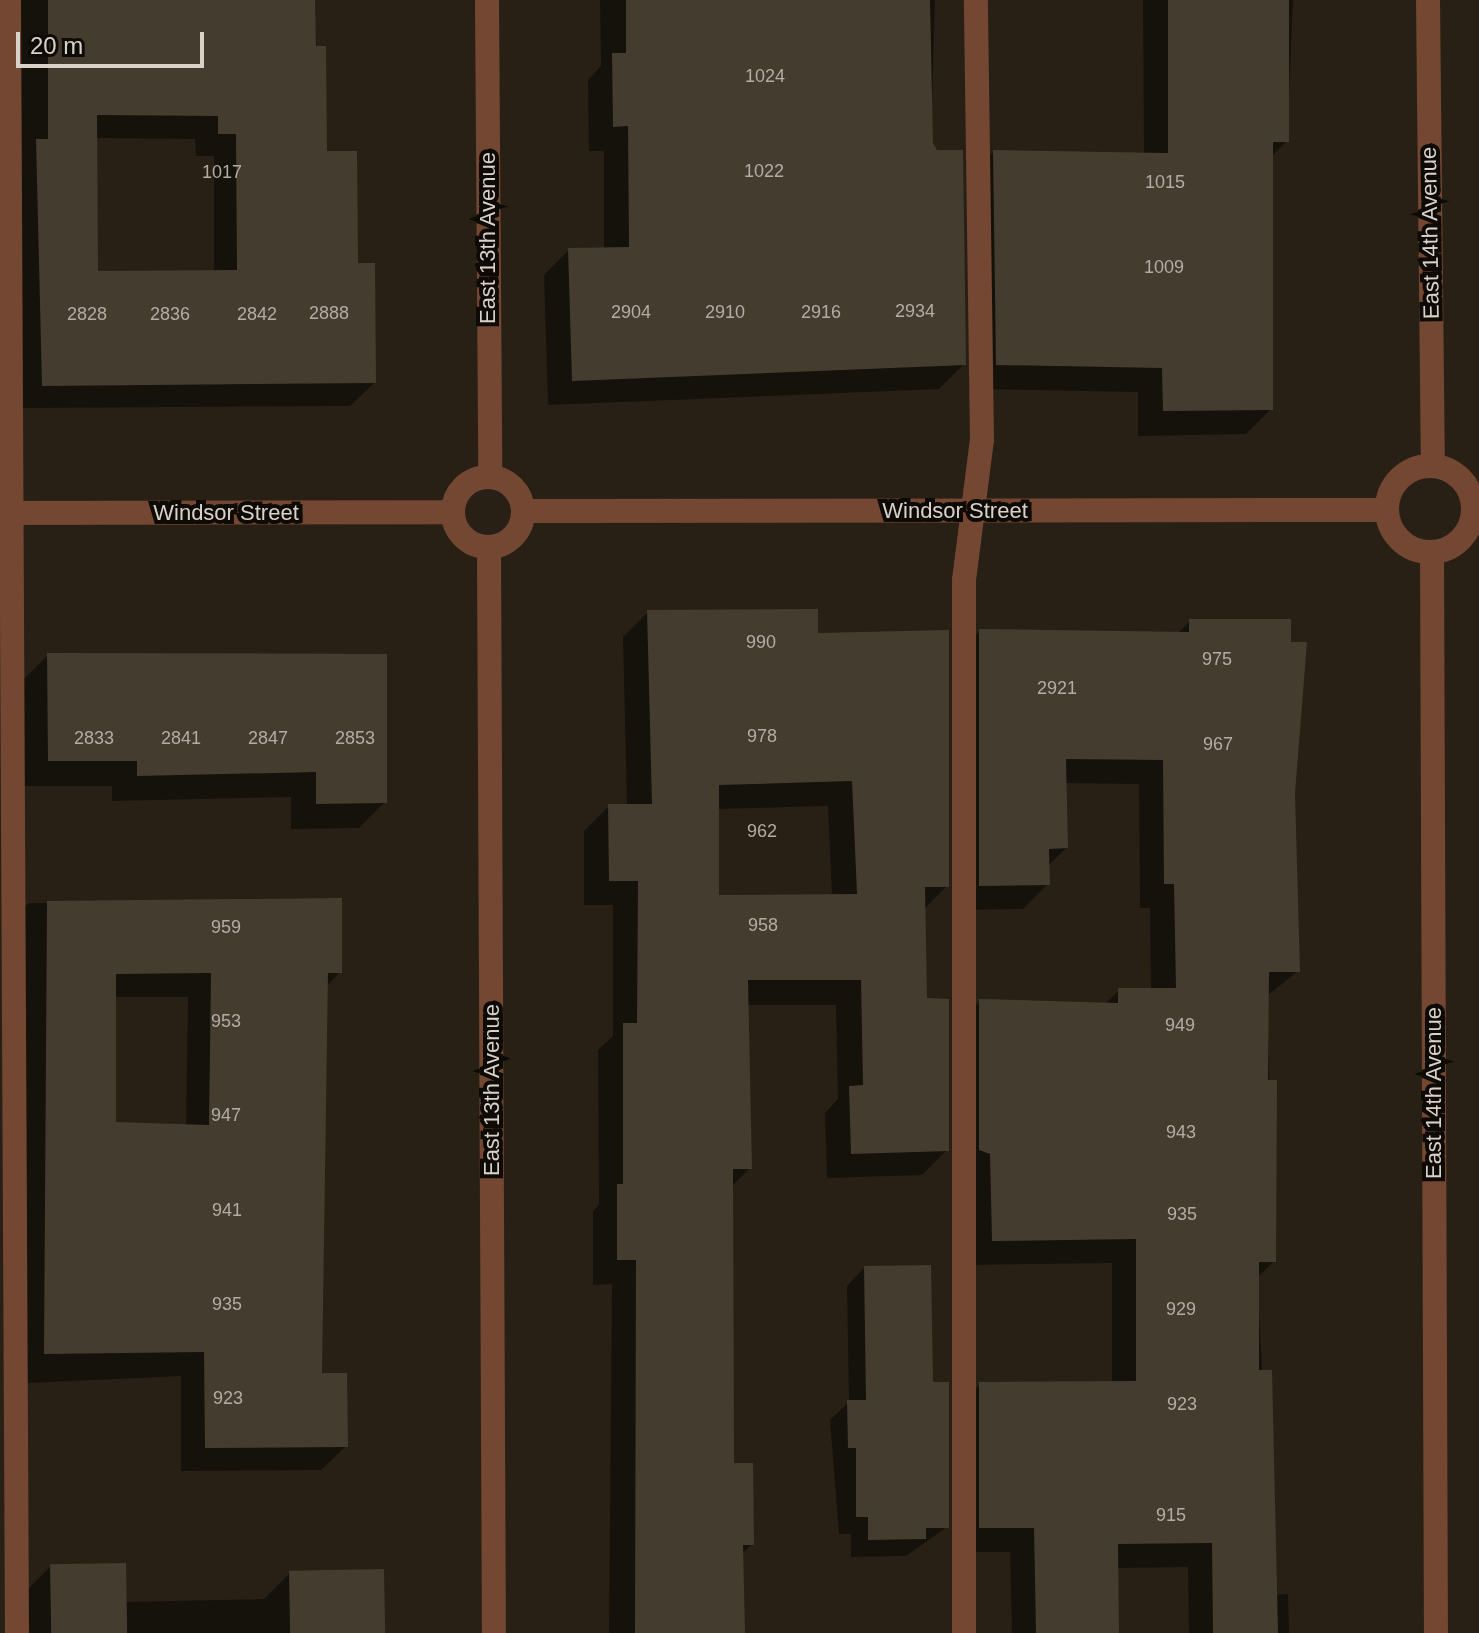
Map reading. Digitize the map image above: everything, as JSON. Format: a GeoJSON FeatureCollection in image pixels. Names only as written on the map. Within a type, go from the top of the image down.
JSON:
{"type":"FeatureCollection","features":[{"type":"Feature","properties":{"kind":"street"},"geometry":{"type":"LineString","coordinates":[[9,0],[5,513],[17,1633]]}},
{"type":"Feature","properties":{"kind":"street","name":"East 13th Avenue"},"geometry":{"type":"LineString","coordinates":[[487,0],[490,476]]}},
{"type":"Feature","properties":{"kind":"street"},"geometry":{"type":"LineString","coordinates":[[964,1633],[964,580],[982,440],[976,0]]}},
{"type":"Feature","properties":{"kind":"street","name":"East 14th Avenue"},"geometry":{"type":"LineString","coordinates":[[1428,0],[1433,466]]}},
{"type":"Feature","properties":{"kind":"street"},"geometry":{"type":"LineString","coordinates":[[1433,466],[1461,479],[1476,510],[1462,539],[1432,553],[1400,541],[1386,510],[1400,478],[1433,466]]}},
{"type":"Feature","properties":{"kind":"street"},"geometry":{"type":"LineString","coordinates":[[490,476],[510,483],[524,511],[510,540],[489,548],[460,533],[452,512],[460,490],[490,476]]}},
{"type":"Feature","properties":{"kind":"street","name":"Windsor Street"},"geometry":{"type":"LineString","coordinates":[[524,511],[1386,510]]}},
{"type":"Feature","properties":{"kind":"street","name":"Windsor Street"},"geometry":{"type":"LineString","coordinates":[[5,513],[452,512]]}},
{"type":"Feature","properties":{"kind":"street","name":"East 13th Avenue"},"geometry":{"type":"LineString","coordinates":[[489,548],[494,1633]]}},
{"type":"Feature","properties":{"kind":"street","name":"East 14th Avenue"},"geometry":{"type":"LineString","coordinates":[[1432,553],[1436,1633]]}},
{"type":"Feature","properties":{"kind":"building"},"geometry":{"type":"Polygon","coordinates":[[[48,0],[315,0],[316,46],[326,46],[327,151],[357,151],[358,263],[375,263],[376,383],[42,386],[36,139],[48,139],[48,0]],[[97,115],[98,271],[237,270],[236,134],[218,134],[218,116],[97,115]]]}},
{"type":"Feature","properties":{"kind":"building"},"geometry":{"type":"Polygon","coordinates":[[[626,0],[930,0],[933,143],[937,150],[963,150],[966,365],[572,381],[568,248],[629,247],[628,126],[613,127],[612,53],[626,53],[626,0]]]}},
{"type":"Feature","properties":{"kind":"building"},"geometry":{"type":"Polygon","coordinates":[[[1168,0],[1289,0],[1289,142],[1273,142],[1273,410],[1163,411],[1162,368],[996,365],[993,150],[1168,153],[1168,0]]]}},
{"type":"Feature","properties":{"kind":"building"},"geometry":{"type":"Polygon","coordinates":[[[818,609],[818,633],[949,630],[949,887],[925,887],[927,998],[949,999],[949,1151],[851,1154],[849,1086],[863,1085],[861,980],[748,980],[752,1169],[733,1169],[734,1463],[753,1463],[754,1545],[743,1545],[745,1633],[635,1633],[636,1260],[617,1260],[617,1184],[623,1184],[623,1023],[637,1023],[638,881],[609,881],[608,804],[652,804],[647,610],[818,609]],[[852,781],[719,785],[719,895],[857,894],[852,781]]]}},
{"type":"Feature","properties":{"kind":"building"},"geometry":{"type":"Polygon","coordinates":[[[1189,619],[1291,619],[1291,642],[1307,642],[1295,793],[1300,972],[1269,972],[1268,1080],[1277,1080],[1276,1262],[1259,1262],[1259,1370],[1272,1370],[1278,1633],[1213,1633],[1212,1543],[1118,1544],[1119,1633],[1036,1633],[1034,1528],[979,1528],[979,1382],[1136,1381],[1136,1239],[992,1241],[990,1154],[979,1150],[979,999],[1118,1003],[1118,988],[1176,988],[1174,884],[1164,884],[1163,760],[1066,759],[1068,848],[1049,849],[1050,885],[979,886],[979,629],[1189,632],[1189,619]]]}},
{"type":"Feature","properties":{"kind":"building"},"geometry":{"type":"Polygon","coordinates":[[[47,653],[387,654],[387,803],[316,804],[316,772],[137,776],[137,761],[48,761],[47,653]]]}},
{"type":"Feature","properties":{"kind":"building"},"geometry":{"type":"Polygon","coordinates":[[[342,898],[342,973],[328,973],[322,1373],[347,1373],[348,1447],[205,1448],[204,1352],[44,1354],[47,901],[342,898]],[[211,973],[116,974],[116,1122],[209,1125],[211,973]]]}},
{"type":"Feature","properties":{"kind":"building"},"geometry":{"type":"Polygon","coordinates":[[[931,1265],[933,1382],[949,1382],[949,1528],[926,1528],[926,1539],[868,1540],[868,1517],[856,1517],[856,1448],[848,1448],[847,1400],[866,1400],[864,1266],[931,1265]]]}},
{"type":"Feature","properties":{"kind":"building"},"geometry":{"type":"Polygon","coordinates":[[[126,1563],[127,1633],[51,1633],[50,1564],[126,1563]]]}},
{"type":"Feature","properties":{"kind":"building"},"geometry":{"type":"Polygon","coordinates":[[[384,1569],[385,1633],[290,1633],[289,1571],[384,1569]]]}}]}
